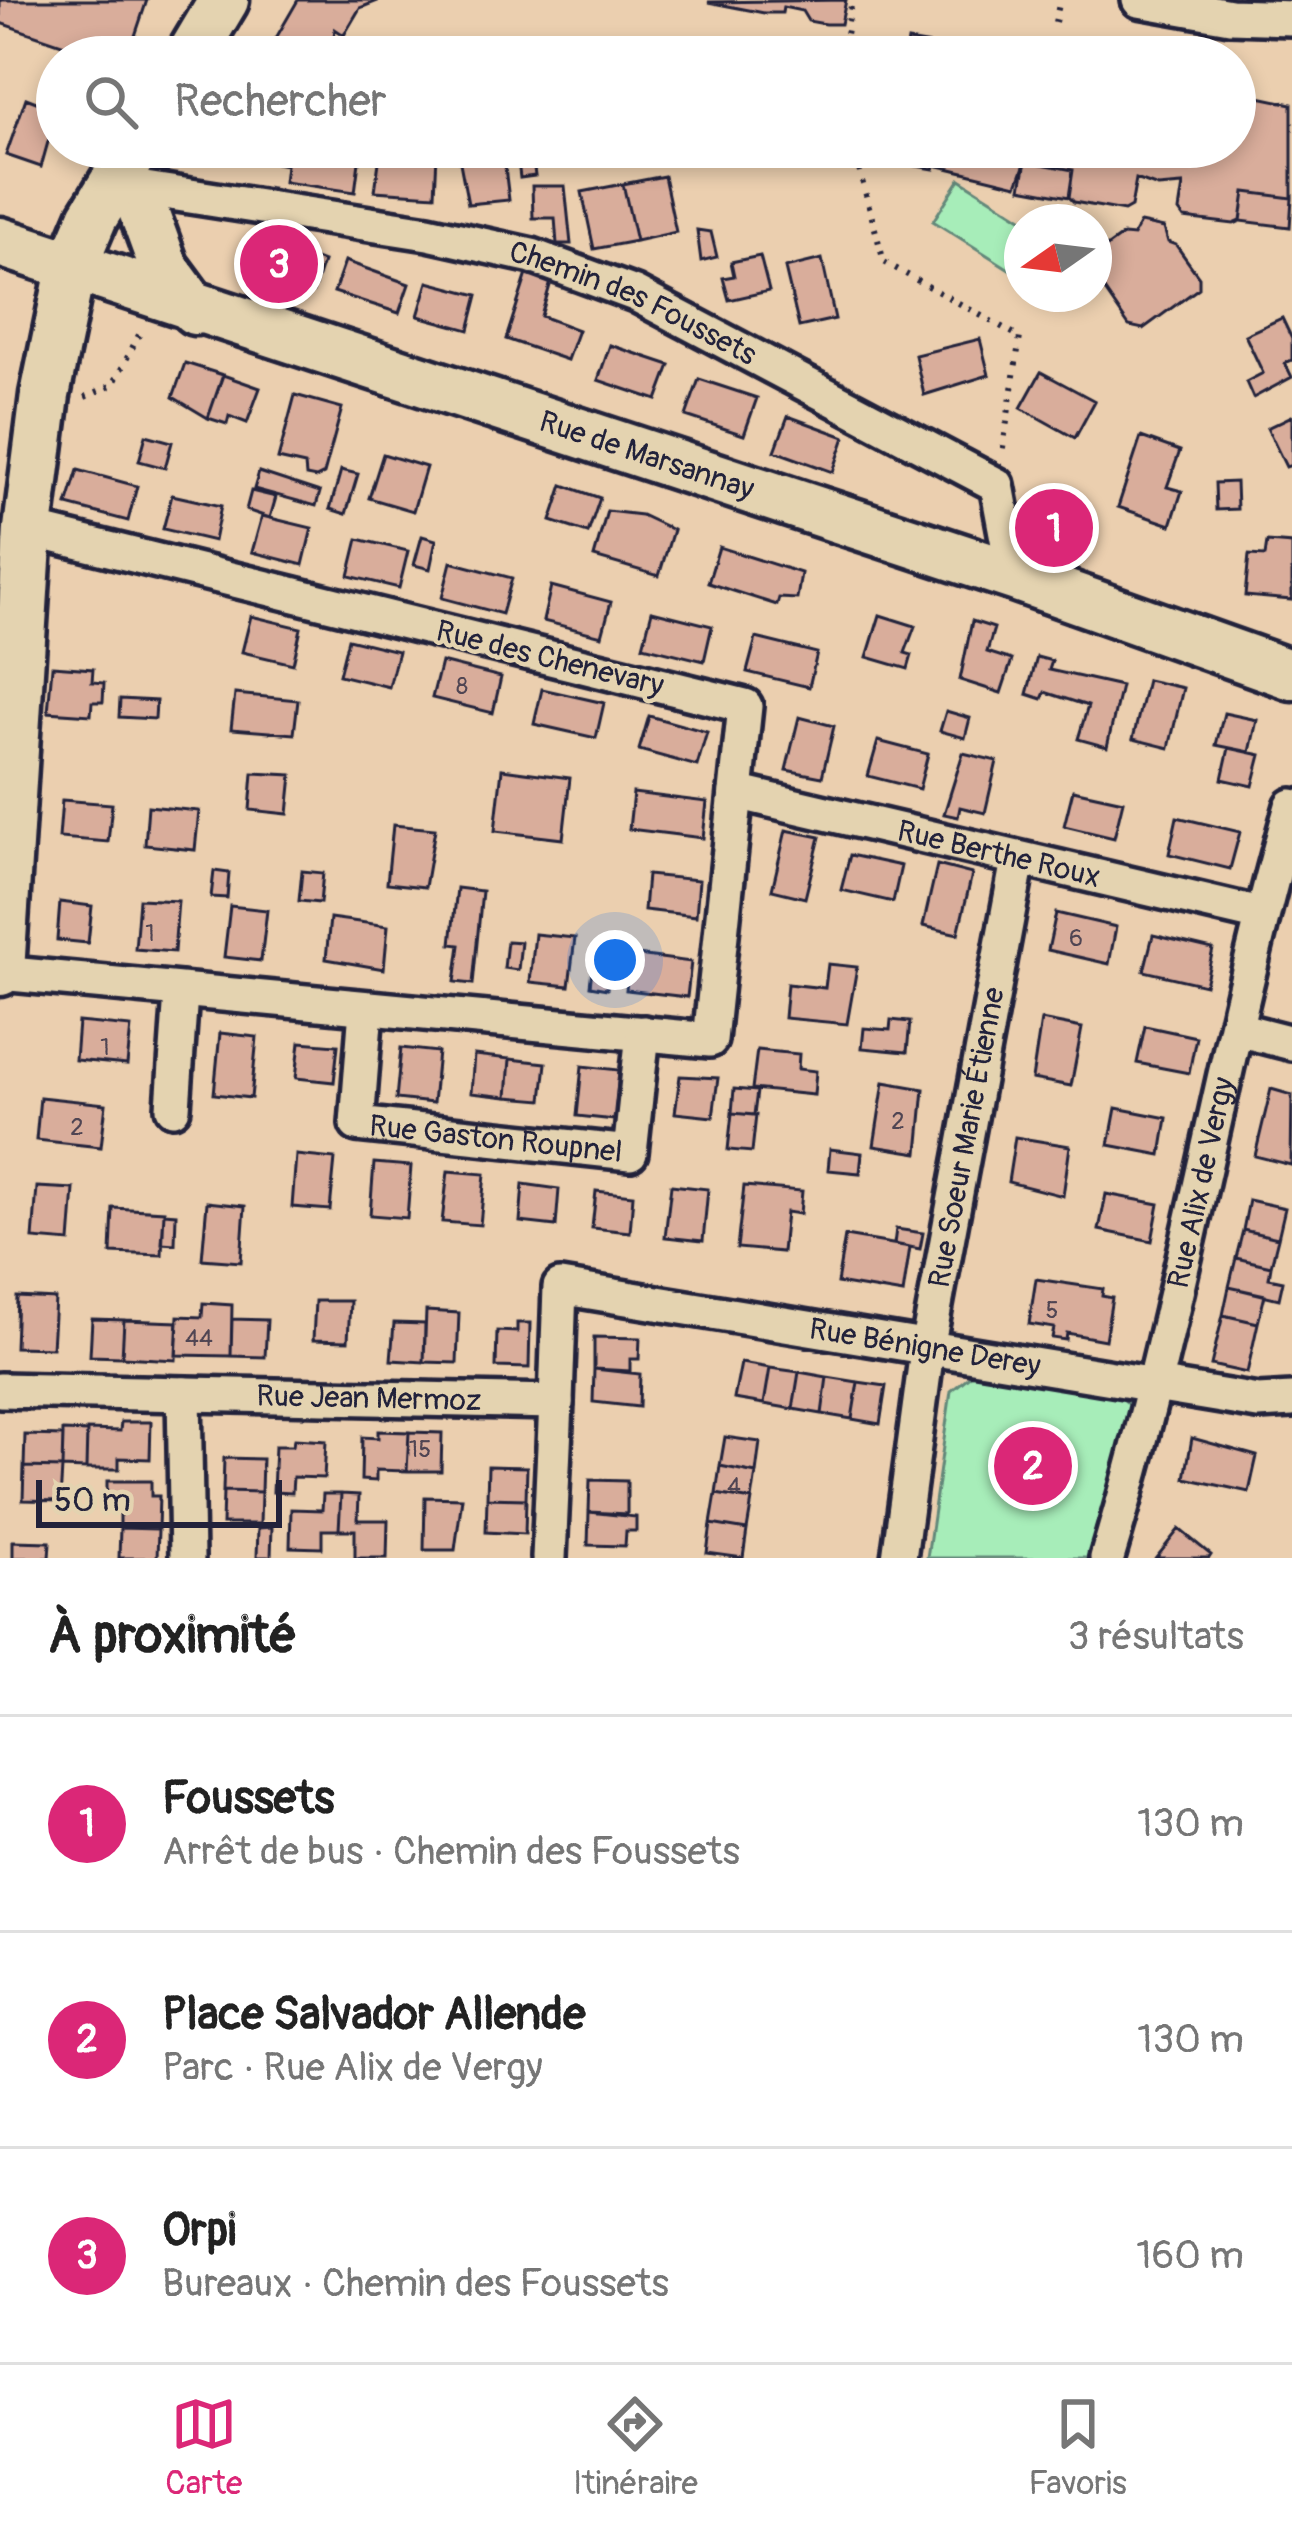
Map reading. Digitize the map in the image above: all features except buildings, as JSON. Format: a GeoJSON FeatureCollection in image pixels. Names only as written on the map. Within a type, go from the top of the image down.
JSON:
{"type":"FeatureCollection","features":[{"type":"Feature","properties":{"kind":"street"},"geometry":{"type":"LineString","coordinates":[[203,36],[224,0]]}},
{"type":"Feature","properties":{"kind":"street"},"geometry":{"type":"LineString","coordinates":[[237,36],[258,0]]}},
{"type":"Feature","properties":{"kind":"street"},"geometry":{"type":"LineString","coordinates":[[1139,0],[1230,16],[1292,18]]}},
{"type":"Feature","properties":{"kind":"street"},"geometry":{"type":"LineString","coordinates":[[176,303],[140,178],[93,217],[71,269],[45,395],[28,529],[0,972],[181,993],[643,1033]]}},
{"type":"Feature","properties":{"kind":"street","name":"Chemin des Foussets"},"geometry":{"type":"LineString","coordinates":[[140,178],[532,256],[635,294],[997,485]]}},
{"type":"Feature","properties":{"kind":"street","name":"Rue de Marsannay"},"geometry":{"type":"LineString","coordinates":[[0,242],[1014,576],[1292,675]]}},
{"type":"Feature","properties":{"kind":"street"},"geometry":{"type":"LineString","coordinates":[[997,485],[1014,576]]}},
{"type":"Feature","properties":{"kind":"street","name":"Rue des Chenevary"},"geometry":{"type":"LineString","coordinates":[[28,529],[745,706],[710,1040],[643,1033]]}},
{"type":"Feature","properties":{"kind":"street","name":"Rue Berthe Roux"},"geometry":{"type":"LineString","coordinates":[[736,792],[1261,915]]}},
{"type":"Feature","properties":{"kind":"street","name":"Rue Alix de Vergy"},"geometry":{"type":"LineString","coordinates":[[1107,1558],[1157,1386],[1261,915],[1292,806]]}},
{"type":"Feature","properties":{"kind":"street","name":"Rue Soeur Marie Étienne"},"geometry":{"type":"LineString","coordinates":[[899,1558],[928,1343],[1018,860]]}},
{"type":"Feature","properties":{"kind":"street"},"geometry":{"type":"LineString","coordinates":[[173,1108],[181,993]]}},
{"type":"Feature","properties":{"kind":"street","name":"Rue Gaston Roupnel"},"geometry":{"type":"LineString","coordinates":[[366,1009],[357,1124],[630,1153],[643,1033]]}},
{"type":"Feature","properties":{"kind":"street"},"geometry":{"type":"LineString","coordinates":[[1237,1029],[1292,1043]]}},
{"type":"Feature","properties":{"kind":"street","name":"Rue Bénigne Derey"},"geometry":{"type":"LineString","coordinates":[[556,1402],[560,1287],[928,1343],[1258,1402],[1292,1400]]}},
{"type":"Feature","properties":{"kind":"street","name":"Rue Jean Mermoz"},"geometry":{"type":"LineString","coordinates":[[0,1390],[556,1402]]}},
{"type":"Feature","properties":{"kind":"street"},"geometry":{"type":"LineString","coordinates":[[184,1394],[187,1558]]}},
{"type":"Feature","properties":{"kind":"street"},"geometry":{"type":"LineString","coordinates":[[549,1558],[556,1402]]}},
{"type":"Feature","properties":{"kind":"path"},"geometry":{"type":"LineString","coordinates":[[846,36],[852,0]]}},
{"type":"Feature","properties":{"kind":"path"},"geometry":{"type":"LineString","coordinates":[[1055,22],[1060,0]]}},
{"type":"Feature","properties":{"kind":"path"},"geometry":{"type":"LineString","coordinates":[[859,168],[884,262],[1020,337],[997,485]]}},
{"type":"Feature","properties":{"kind":"path"},"geometry":{"type":"LineString","coordinates":[[45,395],[81,397],[113,385],[176,303]]}},
{"type":"Feature","properties":{"kind":"green space"},"geometry":{"type":"Polygon","coordinates":[[[960,179],[1004,207],[1004,266],[933,221],[960,179]]]}},
{"type":"Feature","properties":{"kind":"green space"},"geometry":{"type":"Polygon","coordinates":[[[978,1369],[1120,1396],[1139,1414],[1114,1504],[1089,1558],[927,1558],[951,1391],[978,1369]]]}},
{"type":"Feature","properties":{"kind":"place","name":"Orpi"},"geometry":{"type":"Point","coordinates":[279,264]}},
{"type":"Feature","properties":{"kind":"place","name":"Foussets"},"geometry":{"type":"Point","coordinates":[1054,528]}},
{"type":"Feature","properties":{"kind":"place","name":"Place Salvador Allende"},"geometry":{"type":"Point","coordinates":[1033,1466]}}]}
